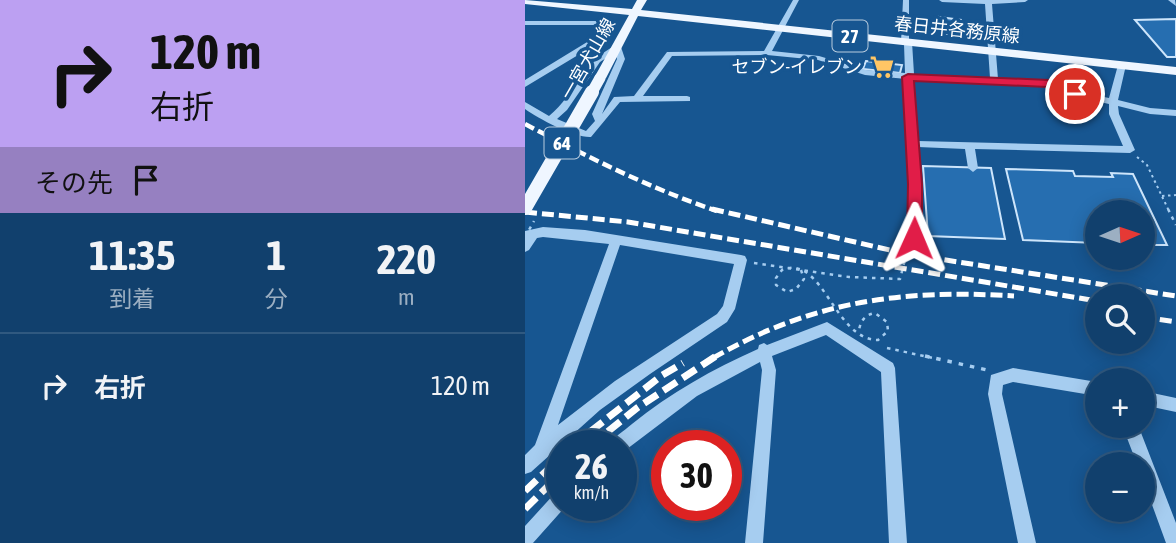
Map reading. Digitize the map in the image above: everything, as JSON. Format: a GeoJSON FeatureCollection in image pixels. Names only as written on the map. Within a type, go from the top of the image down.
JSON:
{"type":"FeatureCollection","features":[{"type":"Feature","properties":{"kind":"main road","name":"一宮犬山線"},"geometry":{"type":"LineString","coordinates":[[530,213],[642,0]]}},
{"type":"Feature","properties":{"kind":"main road","name":"春日井各務原線"},"geometry":{"type":"LineString","coordinates":[[525,1],[1176,71]]}},
{"type":"Feature","properties":{"kind":"street"},"geometry":{"type":"LineString","coordinates":[[767,53],[796,0]]}},
{"type":"Feature","properties":{"kind":"street"},"geometry":{"type":"LineString","coordinates":[[906,0],[913,145],[914,238]]}},
{"type":"Feature","properties":{"kind":"street"},"geometry":{"type":"LineString","coordinates":[[942,0],[1025,0]]}},
{"type":"Feature","properties":{"kind":"street"},"geometry":{"type":"LineString","coordinates":[[1171,0],[1176,4]]}},
{"type":"Feature","properties":{"kind":"street"},"geometry":{"type":"LineString","coordinates":[[987,1],[994,79]]}},
{"type":"Feature","properties":{"kind":"street"},"geometry":{"type":"LineString","coordinates":[[525,23],[610,23],[600,38],[525,84]]}},
{"type":"Feature","properties":{"kind":"street"},"geometry":{"type":"LineString","coordinates":[[552,118],[564,108],[597,60],[617,47],[621,60],[597,114],[599,121]]}},
{"type":"Feature","properties":{"kind":"street"},"geometry":{"type":"LineString","coordinates":[[637,99],[670,54],[767,53],[820,58],[865,72],[908,77],[994,79],[1049,84],[1067,92],[1150,111],[1176,113]]}},
{"type":"Feature","properties":{"kind":"street"},"geometry":{"type":"LineString","coordinates":[[913,145],[1128,151],[1130,150],[1114,114],[1113,102],[1122,65]]}},
{"type":"Feature","properties":{"kind":"street"},"geometry":{"type":"LineString","coordinates":[[525,105],[536,115],[552,118],[588,135],[617,99],[687,99]]}},
{"type":"Feature","properties":{"kind":"street"},"geometry":{"type":"LineString","coordinates":[[969,147],[973,168]]}},
{"type":"Feature","properties":{"kind":"street"},"geometry":{"type":"LineString","coordinates":[[525,247],[528,236],[543,232],[741,260],[729,309],[722,318],[630,378],[542,448],[525,466]]}},
{"type":"Feature","properties":{"kind":"street"},"geometry":{"type":"LineString","coordinates":[[542,448],[616,241]]}},
{"type":"Feature","properties":{"kind":"street"},"geometry":{"type":"LineString","coordinates":[[636,430],[655,414],[710,379],[764,350],[827,328],[888,368],[898,543]]}},
{"type":"Feature","properties":{"kind":"street"},"geometry":{"type":"LineString","coordinates":[[754,543],[769,370],[764,350]]}},
{"type":"Feature","properties":{"kind":"street"},"geometry":{"type":"LineString","coordinates":[[1027,543],[995,394],[996,380],[1013,375],[1085,387]]}},
{"type":"Feature","properties":{"kind":"street"},"geometry":{"type":"LineString","coordinates":[[1155,401],[1176,405]]}},
{"type":"Feature","properties":{"kind":"street"},"geometry":{"type":"LineString","coordinates":[[1135,438],[1175,543]]}},
{"type":"Feature","properties":{"kind":"street"},"geometry":{"type":"LineString","coordinates":[[525,539],[546,516]]}},
{"type":"Feature","properties":{"kind":"path"},"geometry":{"type":"LineString","coordinates":[[1128,151],[1147,166],[1176,225]]}},
{"type":"Feature","properties":{"kind":"path"},"geometry":{"type":"LineString","coordinates":[[1162,196],[1176,195]]}},
{"type":"Feature","properties":{"kind":"path"},"geometry":{"type":"LineString","coordinates":[[528,236],[530,213]]}},
{"type":"Feature","properties":{"kind":"path"},"geometry":{"type":"LineString","coordinates":[[741,260],[849,277],[900,279],[910,241],[914,238]]}},
{"type":"Feature","properties":{"kind":"path"},"geometry":{"type":"LineString","coordinates":[[801,270],[804,279],[796,289],[787,292],[776,285],[775,277],[779,271],[786,267],[798,267],[814,279],[847,326],[857,334],[876,341],[888,331],[883,317],[875,313],[861,320],[859,330],[877,346],[989,371],[996,380]]}},
{"type":"Feature","properties":{"kind":"building"},"geometry":{"type":"Polygon","coordinates":[[[939,17],[961,20],[963,35],[940,33],[939,17]]]}},
{"type":"Feature","properties":{"kind":"building"},"geometry":{"type":"Polygon","coordinates":[[[1176,19],[1176,57],[1167,57],[1135,20],[1176,19]]]}},
{"type":"Feature","properties":{"kind":"building","name":"セブン-イレブン"},"geometry":{"type":"Polygon","coordinates":[[[866,61],[902,65],[900,73],[863,69],[866,61]]]}},
{"type":"Feature","properties":{"kind":"building"},"geometry":{"type":"Polygon","coordinates":[[[923,166],[991,168],[1005,239],[928,236],[923,166]]]}},
{"type":"Feature","properties":{"kind":"building"},"geometry":{"type":"Polygon","coordinates":[[[1006,169],[1073,171],[1075,176],[1113,177],[1111,173],[1133,174],[1145,200],[1085,200],[1085,243],[1023,240],[1006,169]]]}},
{"type":"Feature","properties":{"kind":"building"},"geometry":{"type":"Polygon","coordinates":[[[1155,220],[1167,245],[1155,245],[1155,220]]]}},
{"type":"Feature","properties":{"kind":"railway"},"geometry":{"type":"LineString","coordinates":[[525,124],[643,182],[717,211]]}},
{"type":"Feature","properties":{"kind":"railway"},"geometry":{"type":"LineString","coordinates":[[712,209],[907,254],[1176,296]]}},
{"type":"Feature","properties":{"kind":"railway"},"geometry":{"type":"LineString","coordinates":[[525,212],[628,222],[1085,299]]}},
{"type":"Feature","properties":{"kind":"railway"},"geometry":{"type":"LineString","coordinates":[[713,358],[786,323],[859,303],[934,295],[1014,296]]}},
{"type":"Feature","properties":{"kind":"railway"},"geometry":{"type":"LineString","coordinates":[[1155,319],[1176,322]]}},
{"type":"Feature","properties":{"kind":"railway"},"geometry":{"type":"LineString","coordinates":[[610,430],[637,408],[716,356]]}},
{"type":"Feature","properties":{"kind":"railway"},"geometry":{"type":"LineString","coordinates":[[592,430],[661,376],[683,363]]}},
{"type":"Feature","properties":{"kind":"railway"},"geometry":{"type":"LineString","coordinates":[[525,491],[546,471]]}},
{"type":"Feature","properties":{"kind":"railway"},"geometry":{"type":"LineString","coordinates":[[525,509],[546,488]]}},
{"type":"Feature","properties":{"kind":"place","name":"セブン-イレブン"},"geometry":{"type":"Point","coordinates":[882,67]}},
{"type":"Feature","properties":{"kind":"route"},"geometry":{"type":"LineString","coordinates":[[914,238],[915,184],[908,77],[994,79],[1049,84],[1075,94]]}}]}
